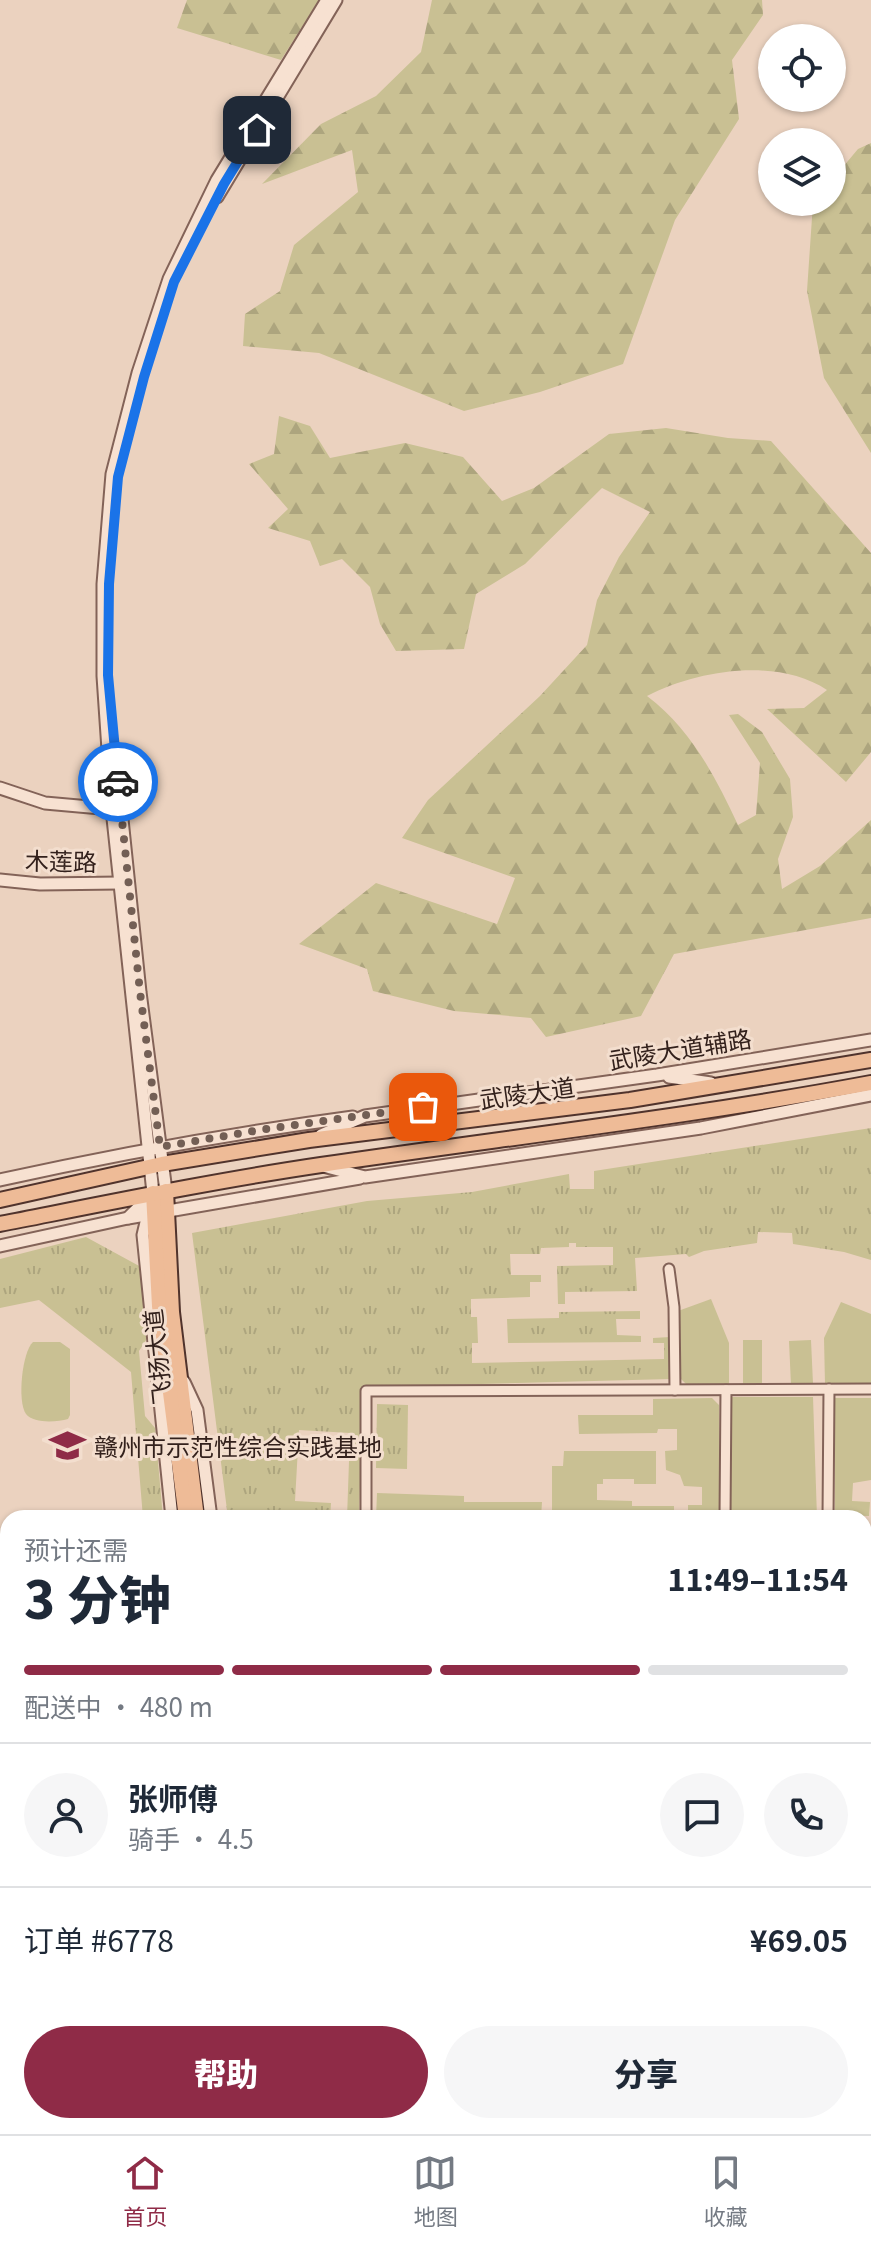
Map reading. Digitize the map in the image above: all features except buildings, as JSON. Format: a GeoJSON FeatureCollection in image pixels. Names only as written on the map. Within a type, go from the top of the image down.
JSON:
{"type":"FeatureCollection","features":[{"type":"Feature","properties":{"kind":"main road","name":"武陵大道"},"geometry":{"type":"LineString","coordinates":[[5,1198],[156,1166],[309,1140],[514,1117],[724,1086],[871,1060]]}},
{"type":"Feature","properties":{"kind":"main road","name":"武陵大道"},"geometry":{"type":"LineString","coordinates":[[0,1224],[319,1165],[741,1107],[871,1083]]}},
{"type":"Feature","properties":{"kind":"main road","name":"飞扬大道"},"geometry":{"type":"LineString","coordinates":[[160,1192],[156,1213],[159,1306],[185,1510]]}},
{"type":"Feature","properties":{"kind":"main road","name":"飞扬大道"},"geometry":{"type":"LineString","coordinates":[[156,1213],[172,1312],[196,1510]]}},
{"type":"Feature","properties":{"kind":"main road"},"geometry":{"type":"LineString","coordinates":[[277,2134],[413,2134]]}},
{"type":"Feature","properties":{"kind":"street"},"geometry":{"type":"LineString","coordinates":[[128,1218],[160,1192],[120,883],[103,676],[103,584],[112,474],[138,373],[169,279],[217,180],[327,0]]}},
{"type":"Feature","properties":{"kind":"street"},"geometry":{"type":"LineString","coordinates":[[154,1148],[108,675],[109,584],[118,477],[144,377],[174,282],[224,184],[336,0]]}},
{"type":"Feature","properties":{"kind":"street"},"geometry":{"type":"LineString","coordinates":[[0,788],[45,803],[112,809]]}},
{"type":"Feature","properties":{"kind":"street","name":"木莲路"},"geometry":{"type":"LineString","coordinates":[[0,880],[40,884],[120,883]]}},
{"type":"Feature","properties":{"kind":"street","name":"武陵大道辅路"},"geometry":{"type":"LineString","coordinates":[[309,1140],[365,1116],[657,1075],[871,1040]]}},
{"type":"Feature","properties":{"kind":"street"},"geometry":{"type":"LineString","coordinates":[[657,1075],[724,1086]]}},
{"type":"Feature","properties":{"kind":"street"},"geometry":{"type":"LineString","coordinates":[[0,1246],[156,1213],[365,1177],[701,1128],[871,1095]]}},
{"type":"Feature","properties":{"kind":"street"},"geometry":{"type":"LineString","coordinates":[[701,1128],[741,1107]]}},
{"type":"Feature","properties":{"kind":"street"},"geometry":{"type":"LineString","coordinates":[[0,1180],[154,1148],[365,1116]]}},
{"type":"Feature","properties":{"kind":"street"},"geometry":{"type":"LineString","coordinates":[[319,1165],[365,1177]]}},
{"type":"Feature","properties":{"kind":"street"},"geometry":{"type":"LineString","coordinates":[[156,1213],[143,1235],[171,1510]]}},
{"type":"Feature","properties":{"kind":"street"},"geometry":{"type":"LineString","coordinates":[[669,1269],[674,1307],[675,1390]]}},
{"type":"Feature","properties":{"kind":"street"},"geometry":{"type":"LineString","coordinates":[[179,1371],[197,1410],[210,1510]]}},
{"type":"Feature","properties":{"kind":"street"},"geometry":{"type":"LineString","coordinates":[[828,1510],[829,1389]]}},
{"type":"Feature","properties":{"kind":"street"},"geometry":{"type":"LineString","coordinates":[[366,1510],[366,1391],[871,1389]]}},
{"type":"Feature","properties":{"kind":"street"},"geometry":{"type":"LineString","coordinates":[[725,1510],[726,1390]]}},
{"type":"Feature","properties":{"kind":"green space"},"geometry":{"type":"Polygon","coordinates":[[[187,0],[319,0],[281,60],[177,28],[187,0]]]}},
{"type":"Feature","properties":{"kind":"green space"},"geometry":{"type":"Polygon","coordinates":[[[432,0],[762,0],[763,15],[732,60],[739,119],[675,220],[623,364],[540,392],[464,411],[319,353],[243,346],[245,314],[280,291],[294,245],[358,192],[352,150],[262,184],[321,124],[376,96],[421,52],[432,0]]]}},
{"type":"Feature","properties":{"kind":"green space"},"geometry":{"type":"Polygon","coordinates":[[[871,143],[871,453],[824,378],[807,291],[812,216],[846,216],[846,163],[858,149],[871,143]]]}},
{"type":"Feature","properties":{"kind":"green space"},"geometry":{"type":"Polygon","coordinates":[[[279,416],[310,426],[330,458],[405,443],[463,457],[502,501],[534,488],[609,434],[666,428],[771,441],[871,553],[871,752],[846,782],[767,709],[804,708],[827,690],[785,673],[737,671],[713,674],[690,679],[647,696],[689,738],[711,771],[738,825],[756,815],[760,763],[729,715],[738,714],[762,732],[790,779],[793,817],[778,859],[782,889],[820,866],[871,820],[871,918],[674,954],[641,1016],[546,1037],[531,1018],[454,1011],[373,991],[367,969],[299,944],[376,883],[497,924],[515,878],[402,838],[428,800],[540,696],[587,645],[597,600],[619,557],[650,512],[602,488],[525,564],[476,594],[464,649],[396,651],[380,624],[370,587],[342,559],[320,566],[310,541],[268,528],[288,509],[249,464],[274,454],[279,416]]]}},
{"type":"Feature","properties":{"kind":"green space"},"geometry":{"type":"Polygon","coordinates":[[[871,1128],[871,1260],[844,1252],[793,1244],[792,1233],[758,1232],[757,1243],[704,1251],[689,1257],[686,1254],[635,1258],[637,1291],[565,1292],[565,1304],[558,1304],[557,1266],[613,1265],[613,1247],[576,1247],[576,1243],[569,1243],[569,1247],[541,1248],[540,1254],[510,1254],[511,1275],[541,1275],[541,1282],[530,1282],[530,1297],[471,1299],[471,1317],[477,1317],[478,1343],[472,1343],[472,1363],[664,1359],[664,1343],[653,1343],[653,1338],[670,1337],[671,1379],[363,1387],[359,1510],[347,1510],[350,1433],[299,1430],[295,1501],[331,1503],[331,1510],[227,1510],[192,1233],[367,1201],[472,1192],[569,1174],[570,1189],[594,1189],[594,1171],[871,1128]]]}},
{"type":"Feature","properties":{"kind":"green space"},"geometry":{"type":"Polygon","coordinates":[[[86,1237],[141,1267],[148,1337],[139,1351],[145,1416],[155,1428],[162,1510],[142,1510],[131,1372],[39,1300],[0,1308],[0,1259],[86,1237]]]}},
{"type":"Feature","properties":{"kind":"green space"},"geometry":{"type":"Polygon","coordinates":[[[711,1299],[729,1343],[729,1385],[686,1384],[679,1377],[678,1311],[711,1299]]]}},
{"type":"Feature","properties":{"kind":"green space"},"geometry":{"type":"Polygon","coordinates":[[[841,1302],[871,1314],[871,1383],[825,1384],[824,1338],[841,1302]]]}},
{"type":"Feature","properties":{"kind":"green space"},"geometry":{"type":"Polygon","coordinates":[[[640,1311],[640,1319],[616,1319],[617,1335],[641,1336],[641,1342],[508,1343],[507,1319],[559,1318],[559,1312],[640,1311]]]}},
{"type":"Feature","properties":{"kind":"green space"},"geometry":{"type":"Polygon","coordinates":[[[743,1340],[762,1340],[762,1385],[743,1385],[743,1340]]]}},
{"type":"Feature","properties":{"kind":"green space"},"geometry":{"type":"Polygon","coordinates":[[[811,1340],[813,1384],[791,1385],[789,1341],[811,1340]]]}},
{"type":"Feature","properties":{"kind":"green space"},"geometry":{"type":"Polygon","coordinates":[[[33,1342],[60,1342],[70,1349],[68,1419],[40,1421],[26,1414],[23,1408],[22,1377],[26,1356],[33,1342]]]}},
{"type":"Feature","properties":{"kind":"green space"},"geometry":{"type":"Polygon","coordinates":[[[730,1397],[813,1397],[817,1510],[729,1510],[730,1397]]]}},
{"type":"Feature","properties":{"kind":"green space"},"geometry":{"type":"Polygon","coordinates":[[[712,1398],[719,1405],[719,1510],[688,1510],[688,1505],[702,1505],[702,1487],[684,1486],[680,1475],[666,1470],[665,1451],[677,1450],[677,1429],[658,1429],[657,1433],[579,1434],[578,1415],[653,1415],[653,1399],[712,1398]]]}},
{"type":"Feature","properties":{"kind":"green space"},"geometry":{"type":"Polygon","coordinates":[[[835,1398],[871,1398],[871,1480],[853,1483],[852,1501],[870,1502],[869,1510],[835,1510],[835,1398]]]}},
{"type":"Feature","properties":{"kind":"green space"},"geometry":{"type":"Polygon","coordinates":[[[377,1404],[408,1405],[407,1469],[376,1468],[377,1404]]]}},
{"type":"Feature","properties":{"kind":"green space"},"geometry":{"type":"Polygon","coordinates":[[[564,1451],[656,1451],[656,1484],[634,1484],[634,1479],[603,1479],[603,1484],[597,1484],[597,1500],[632,1501],[632,1506],[674,1506],[674,1510],[552,1510],[552,1466],[563,1466],[564,1451]]]}},
{"type":"Feature","properties":{"kind":"green space"},"geometry":{"type":"Polygon","coordinates":[[[377,1493],[464,1496],[464,1502],[542,1502],[542,1510],[376,1510],[377,1493]]]}},
{"type":"Feature","properties":{"kind":"way so far"},"geometry":{"type":"LineString","coordinates":[[118,782],[160,1147],[423,1107]]}},
{"type":"Feature","properties":{"kind":"place","name":"赣州市示范性综合实践基地"},"geometry":{"type":"Point","coordinates":[68,1445]}},
{"type":"Feature","properties":{"kind":"route"},"geometry":{"type":"LineString","coordinates":[[118,782],[108,675],[109,584],[118,477],[144,377],[174,282],[224,184],[257,130]]}}]}
